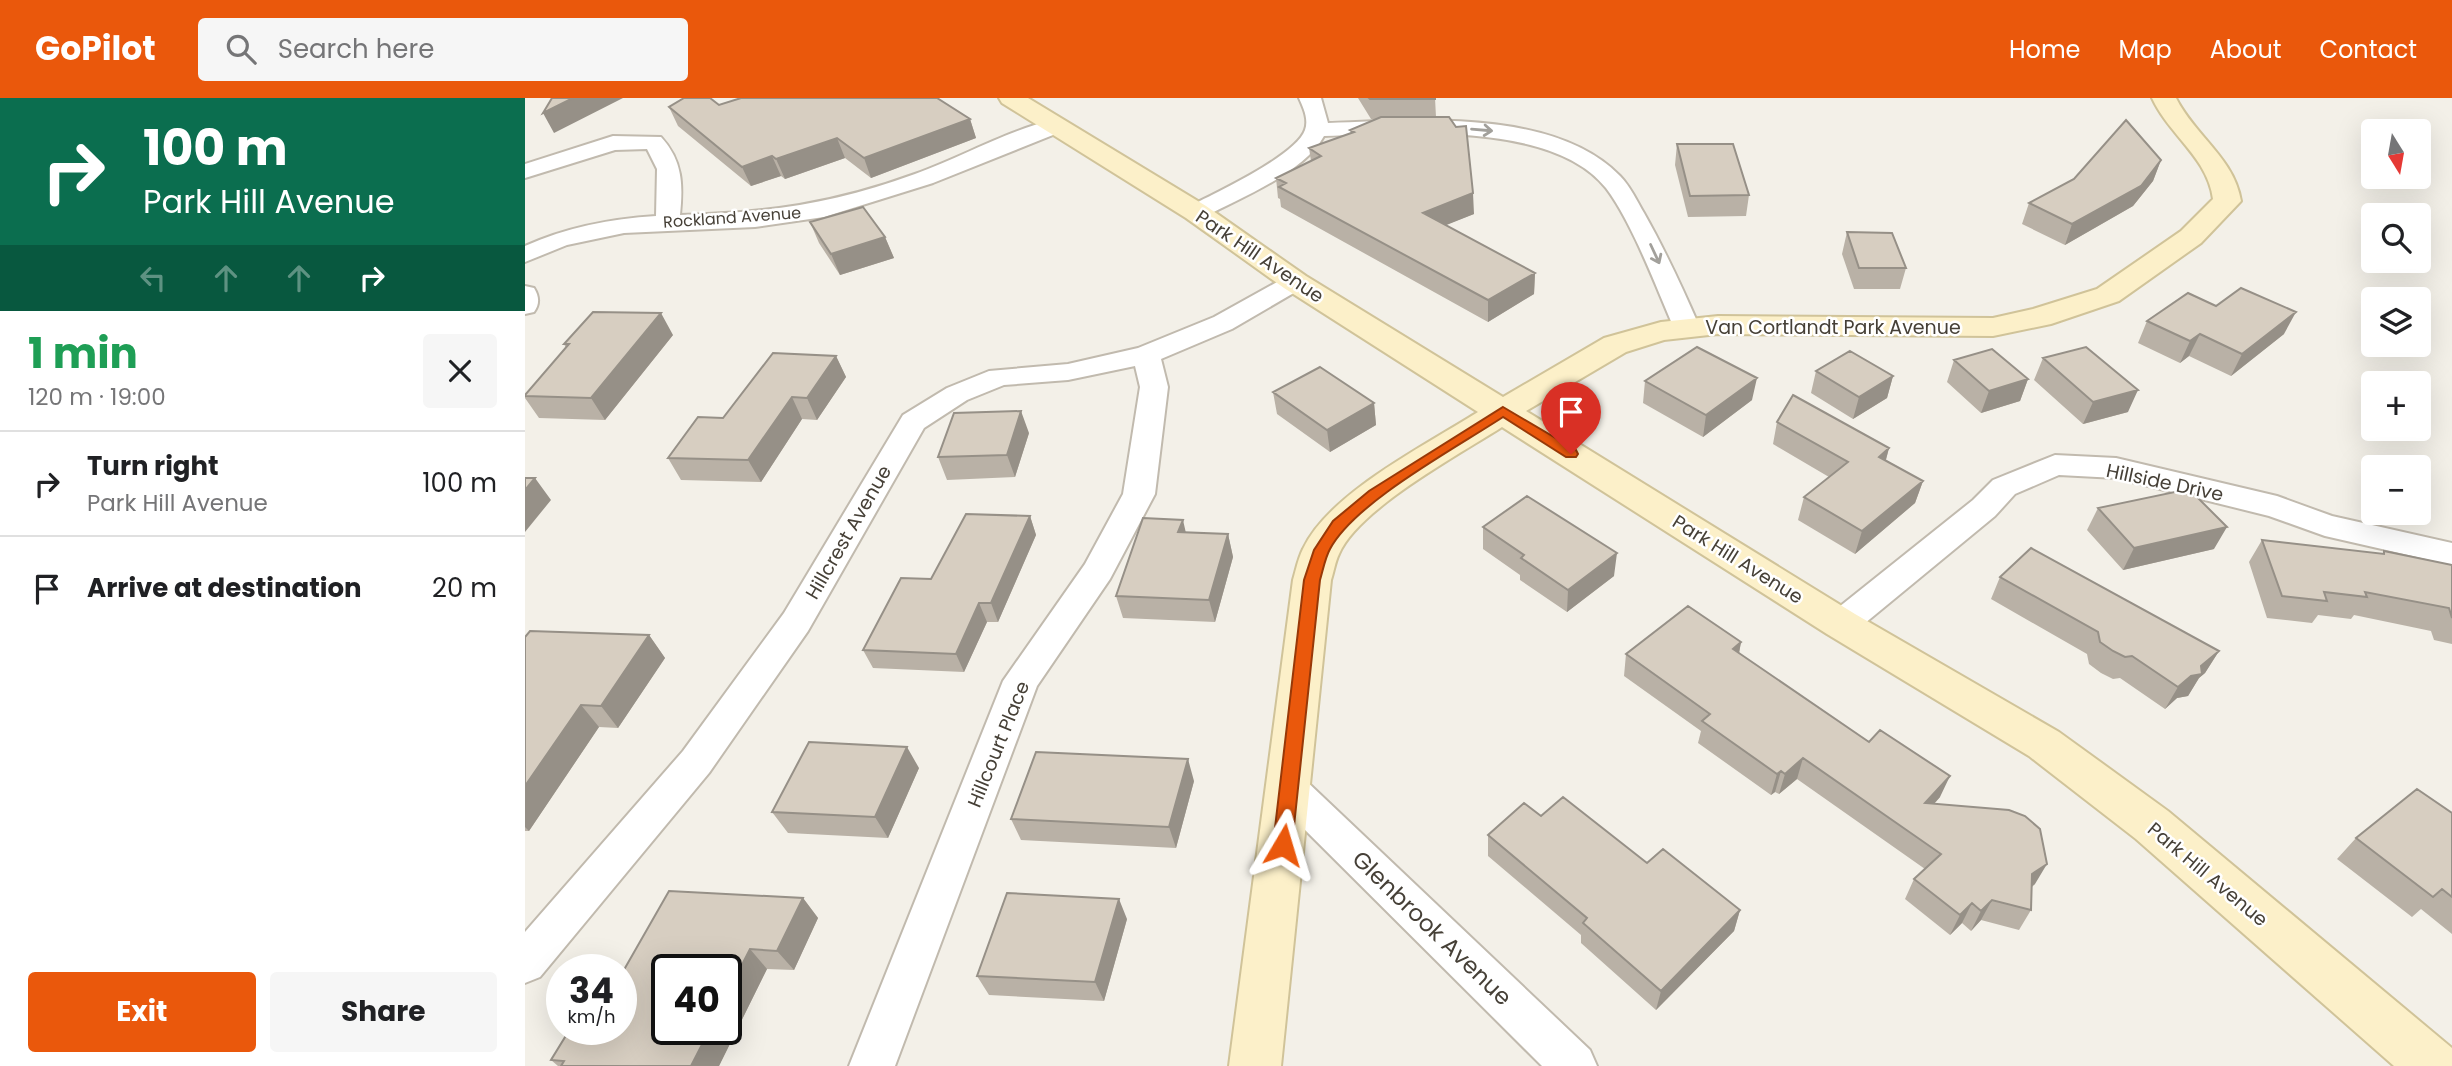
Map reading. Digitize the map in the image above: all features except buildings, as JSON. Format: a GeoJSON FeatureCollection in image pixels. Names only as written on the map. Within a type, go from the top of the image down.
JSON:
{"type":"FeatureCollection","features":[{"type":"Feature","properties":{"kind":"street","name":"Park Hill Avenue"},"geometry":{"type":"LineString","coordinates":[[1010,98],[1196,212],[1295,282],[1841,624],[2055,752],[2152,825],[2433,1066]]}},
{"type":"Feature","properties":{"kind":"street"},"geometry":{"type":"LineString","coordinates":[[1196,212],[1277,168],[1307,145],[1316,130],[1315,110],[1310,98]]}},
{"type":"Feature","properties":{"kind":"street","name":"Van Cortlandt Park Avenue"},"geometry":{"type":"LineString","coordinates":[[1255,1066],[1312,580],[1321,550],[1339,525],[1374,494],[1503,411],[1615,345],[1661,331],[1718,325],[1993,327],[2040,317],[2108,295],[2191,237],[2227,201],[2227,187],[2217,169],[2173,119],[2164,98]]}},
{"type":"Feature","properties":{"kind":"street","name":"Rockland Avenue"},"geometry":{"type":"LineString","coordinates":[[525,255],[541,246],[598,227],[788,216],[844,205],[926,178],[1055,126]]}},
{"type":"Feature","properties":{"kind":"street"},"geometry":{"type":"LineString","coordinates":[[1316,130],[1442,127],[1493,131],[1574,152],[1613,182],[1652,248],[1687,328]]}},
{"type":"Feature","properties":{"kind":"street"},"geometry":{"type":"LineString","coordinates":[[525,171],[613,143],[653,142],[664,151],[669,164],[667,221]]}},
{"type":"Feature","properties":{"kind":"street","name":"Hillcrest Avenue"},"geometry":{"type":"LineString","coordinates":[[525,963],[704,751],[796,622],[891,455],[913,422],[957,394],[999,377],[1067,372],[1146,355],[1223,323],[1295,282]]}},
{"type":"Feature","properties":{"kind":"street"},"geometry":{"type":"LineString","coordinates":[[525,294],[525,306]]}},
{"type":"Feature","properties":{"kind":"street","name":"Hillcourt Place"},"geometry":{"type":"LineString","coordinates":[[872,1066],[1021,681],[1098,571],[1139,494],[1154,387],[1146,355]]}},
{"type":"Feature","properties":{"kind":"street","name":"Hillside Drive"},"geometry":{"type":"LineString","coordinates":[[1841,624],[1984,508],[2004,487],[2055,465],[2116,468],[2277,507],[2325,525],[2452,554]]}},
{"type":"Feature","properties":{"kind":"street","name":"Glenbrook Avenue"},"geometry":{"type":"LineString","coordinates":[[1289,789],[1574,1066]]}},
{"type":"Feature","properties":{"kind":"route"},"geometry":{"type":"LineString","coordinates":[[1283,845],[1312,580],[1321,550],[1339,525],[1374,494],[1503,411],[1571,454]]}}]}
